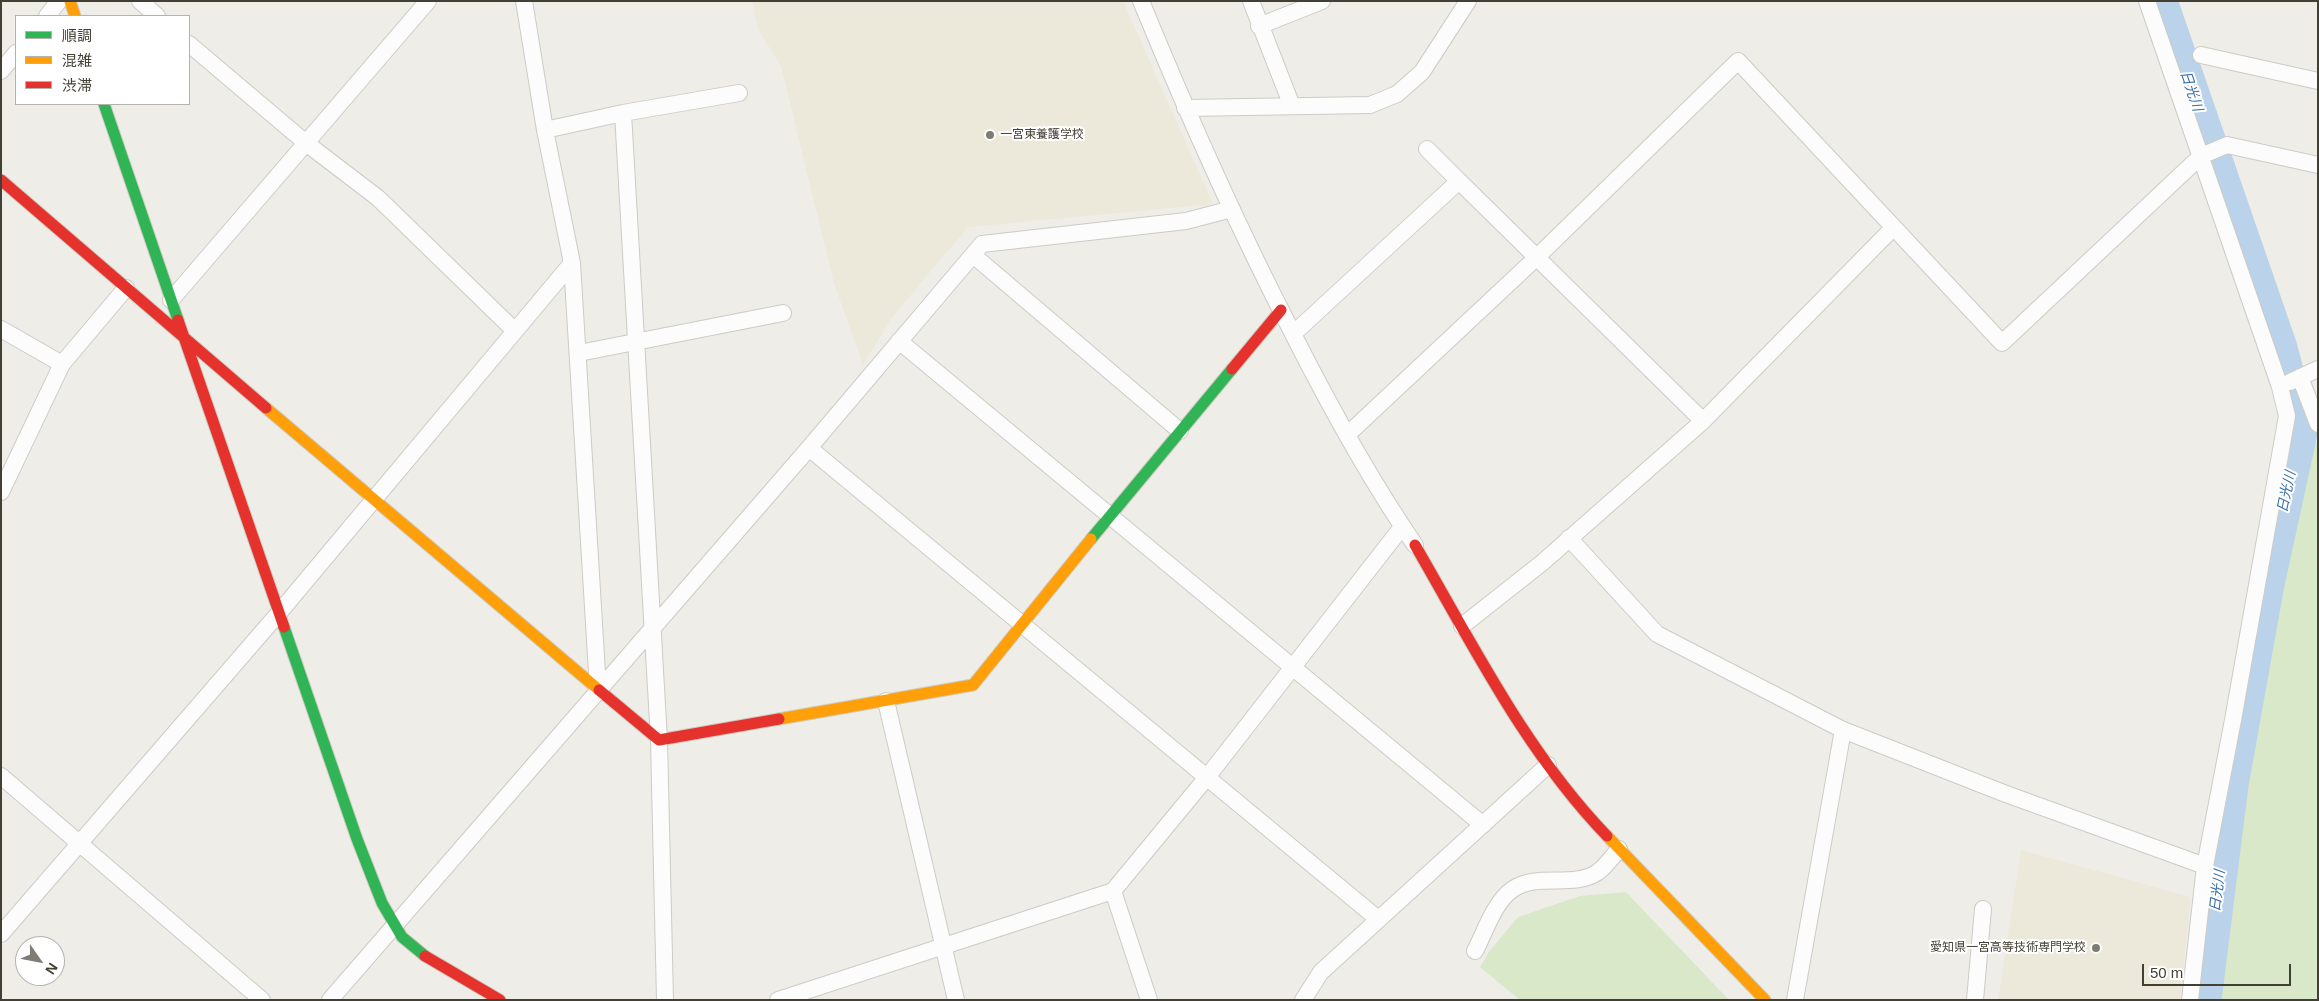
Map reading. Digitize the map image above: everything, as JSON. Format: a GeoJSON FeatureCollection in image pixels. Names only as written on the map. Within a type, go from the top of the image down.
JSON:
{"type":"FeatureCollection","features":[{"type":"Feature","properties":{"kind":"street"},"geometry":{"type":"LineString","coordinates":[[48,15],[59,1]]}},
{"type":"Feature","properties":{"kind":"street"},"geometry":{"type":"LineString","coordinates":[[70,1],[75,15]]}},
{"type":"Feature","properties":{"kind":"street"},"geometry":{"type":"LineString","coordinates":[[140,1],[156,15]]}},
{"type":"Feature","properties":{"kind":"street"},"geometry":{"type":"LineString","coordinates":[[170,300],[428,1]]}},
{"type":"Feature","properties":{"kind":"street"},"geometry":{"type":"LineString","coordinates":[[524,1],[546,130],[572,262],[598,689]]}},
{"type":"Feature","properties":{"kind":"street"},"geometry":{"type":"LineString","coordinates":[[1141,1],[1185,108],[1280,310],[1347,435],[1402,527],[1415,545],[1529,741],[1591,820],[1765,1000]]}},
{"type":"Feature","properties":{"kind":"street"},"geometry":{"type":"LineString","coordinates":[[1251,1],[1259,26],[1292,106]]}},
{"type":"Feature","properties":{"kind":"street"},"geometry":{"type":"LineString","coordinates":[[1259,26],[1322,1]]}},
{"type":"Feature","properties":{"kind":"street"},"geometry":{"type":"LineString","coordinates":[[1185,108],[1370,104],[1397,94],[1422,72],[1468,1]]}},
{"type":"Feature","properties":{"kind":"street"},"geometry":{"type":"LineString","coordinates":[[2147,1],[2202,156],[2280,387],[2287,416],[2233,720],[2204,866],[2190,1000]]}},
{"type":"Feature","properties":{"kind":"street"},"geometry":{"type":"LineString","coordinates":[[190,45],[306,143],[378,198],[515,331]]}},
{"type":"Feature","properties":{"kind":"street"},"geometry":{"type":"LineString","coordinates":[[1,71],[15,54]]}},
{"type":"Feature","properties":{"kind":"street"},"geometry":{"type":"LineString","coordinates":[[2200,55],[2318,81]]}},
{"type":"Feature","properties":{"kind":"street"},"geometry":{"type":"LineString","coordinates":[[1347,435],[1536,258],[1738,61],[2002,343],[2202,156],[2227,145],[2318,165]]}},
{"type":"Feature","properties":{"kind":"street"},"geometry":{"type":"LineString","coordinates":[[546,130],[623,113],[739,93]]}},
{"type":"Feature","properties":{"kind":"street"},"geometry":{"type":"LineString","coordinates":[[104,105],[357,839],[394,924],[403,938],[421,953],[500,1000]]}},
{"type":"Feature","properties":{"kind":"street"},"geometry":{"type":"LineString","coordinates":[[623,113],[638,341],[660,740],[665,1000]]}},
{"type":"Feature","properties":{"kind":"street"},"geometry":{"type":"LineString","coordinates":[[1427,149],[1703,421]]}},
{"type":"Feature","properties":{"kind":"street"},"geometry":{"type":"LineString","coordinates":[[1,180],[372,499],[660,740],[973,685],[1021,623],[1280,310]]}},
{"type":"Feature","properties":{"kind":"street"},"geometry":{"type":"LineString","coordinates":[[1293,334],[1459,181]]}},
{"type":"Feature","properties":{"kind":"street"},"geometry":{"type":"LineString","coordinates":[[330,1000],[809,448],[982,244],[1186,221],[1232,209]]}},
{"type":"Feature","properties":{"kind":"street"},"geometry":{"type":"LineString","coordinates":[[1462,626],[1543,562],[1703,421],[1894,228]]}},
{"type":"Feature","properties":{"kind":"street"},"geometry":{"type":"LineString","coordinates":[[973,255],[1180,431]]}},
{"type":"Feature","properties":{"kind":"street"},"geometry":{"type":"LineString","coordinates":[[1,934],[278,614],[372,499],[572,262]]}},
{"type":"Feature","properties":{"kind":"street"},"geometry":{"type":"LineString","coordinates":[[1,492],[62,364],[126,288]]}},
{"type":"Feature","properties":{"kind":"street"},"geometry":{"type":"LineString","coordinates":[[579,353],[783,314]]}},
{"type":"Feature","properties":{"kind":"street"},"geometry":{"type":"LineString","coordinates":[[1,329],[62,364]]}},
{"type":"Feature","properties":{"kind":"street"},"geometry":{"type":"LineString","coordinates":[[899,341],[1292,669],[1483,825]]}},
{"type":"Feature","properties":{"kind":"street"},"geometry":{"type":"LineString","coordinates":[[2280,387],[2318,369]]}},
{"type":"Feature","properties":{"kind":"street"},"geometry":{"type":"LineString","coordinates":[[2300,377],[2318,424]]}},
{"type":"Feature","properties":{"kind":"street"},"geometry":{"type":"LineString","coordinates":[[809,448],[1208,776],[1378,920]]}},
{"type":"Feature","properties":{"kind":"street"},"geometry":{"type":"LineString","coordinates":[[778,1000],[1113,891],[1208,776],[1402,527]]}},
{"type":"Feature","properties":{"kind":"street"},"geometry":{"type":"LineString","coordinates":[[1568,538],[1657,634],[1843,730],[2006,794],[2204,866]]}},
{"type":"Feature","properties":{"kind":"street"},"geometry":{"type":"LineString","coordinates":[[886,701],[956,1000]]}},
{"type":"Feature","properties":{"kind":"street"},"geometry":{"type":"LineString","coordinates":[[1795,1000],[1843,730]]}},
{"type":"Feature","properties":{"kind":"street"},"geometry":{"type":"LineString","coordinates":[[1303,1000],[1321,972],[1548,765]]}},
{"type":"Feature","properties":{"kind":"street"},"geometry":{"type":"LineString","coordinates":[[1,776],[262,1000]]}},
{"type":"Feature","properties":{"kind":"street"},"geometry":{"type":"LineString","coordinates":[[1474,951],[1498,904],[1513,889],[1531,882],[1584,879],[1598,871],[1619,849]]}},
{"type":"Feature","properties":{"kind":"street"},"geometry":{"type":"LineString","coordinates":[[1113,891],[1149,1000]]}},
{"type":"Feature","properties":{"kind":"street"},"geometry":{"type":"LineString","coordinates":[[1975,1000],[1983,909]]}},
{"type":"Feature","properties":{"kind":"shaded area","name":"一宮東養護学校"},"geometry":{"type":"Polygon","coordinates":[[[752,1],[1123,1],[1213,204],[968,227],[893,316],[863,365],[834,283],[781,66],[758,29],[752,1]]]}},
{"type":"Feature","properties":{"kind":"shaded area","name":"愛知県一宮高等技術専門学校"},"geometry":{"type":"Polygon","coordinates":[[[2021,850],[2191,897],[2180,1000],[1998,1000],[2021,850]]]}},
{"type":"Feature","properties":{"kind":"green space"},"geometry":{"type":"Polygon","coordinates":[[[2306,438],[2318,443],[2318,1000],[2207,1000],[2216,910],[2248,695],[2306,438]]]}},
{"type":"Feature","properties":{"kind":"green space"},"geometry":{"type":"Polygon","coordinates":[[[1626,892],[1729,1000],[1520,1000],[1480,967],[1489,952],[1518,917],[1580,896],[1626,892]]]}},
{"type":"Feature","properties":{"kind":"waterway","name":"日光川"},"geometry":{"type":"LineString","coordinates":[[2160,1],[2280,348],[2301,428],[2267,584],[2231,785],[2204,1000]]}},
{"type":"Feature","properties":{"kind":"traffic: fast"},"geometry":{"type":"LineString","coordinates":[[104,105],[178,320]]}},
{"type":"Feature","properties":{"kind":"traffic: fast"},"geometry":{"type":"LineString","coordinates":[[1091,539],[1232,369]]}},
{"type":"Feature","properties":{"kind":"traffic: fast"},"geometry":{"type":"LineString","coordinates":[[284,627],[357,839],[382,903],[402,937],[425,956]]}},
{"type":"Feature","properties":{"kind":"traffic: slow"},"geometry":{"type":"LineString","coordinates":[[70,1],[75,15]]}},
{"type":"Feature","properties":{"kind":"traffic: slow"},"geometry":{"type":"LineString","coordinates":[[266,408],[599,690]]}},
{"type":"Feature","properties":{"kind":"traffic: slow"},"geometry":{"type":"LineString","coordinates":[[779,719],[973,685],[1091,539]]}},
{"type":"Feature","properties":{"kind":"traffic: slow"},"geometry":{"type":"LineString","coordinates":[[1607,836],[1765,1000]]}},
{"type":"Feature","properties":{"kind":"traffic: jam"},"geometry":{"type":"LineString","coordinates":[[1,180],[266,408]]}},
{"type":"Feature","properties":{"kind":"traffic: jam"},"geometry":{"type":"LineString","coordinates":[[1232,369],[1281,310]]}},
{"type":"Feature","properties":{"kind":"traffic: jam"},"geometry":{"type":"LineString","coordinates":[[178,320],[284,627]]}},
{"type":"Feature","properties":{"kind":"traffic: jam"},"geometry":{"type":"LineString","coordinates":[[1415,545],[1480,659],[1526,733],[1551,769],[1607,836]]}},
{"type":"Feature","properties":{"kind":"traffic: jam"},"geometry":{"type":"LineString","coordinates":[[599,690],[659,740],[779,719]]}},
{"type":"Feature","properties":{"kind":"traffic: jam"},"geometry":{"type":"LineString","coordinates":[[425,956],[500,1000]]}},
{"type":"Feature","properties":{"kind":"place","name":"一宮東養護学校"},"geometry":{"type":"Point","coordinates":[990,135]}},
{"type":"Feature","properties":{"kind":"place","name":"愛知県一宮高等技術専門学校"},"geometry":{"type":"Point","coordinates":[2096,948]}}]}
